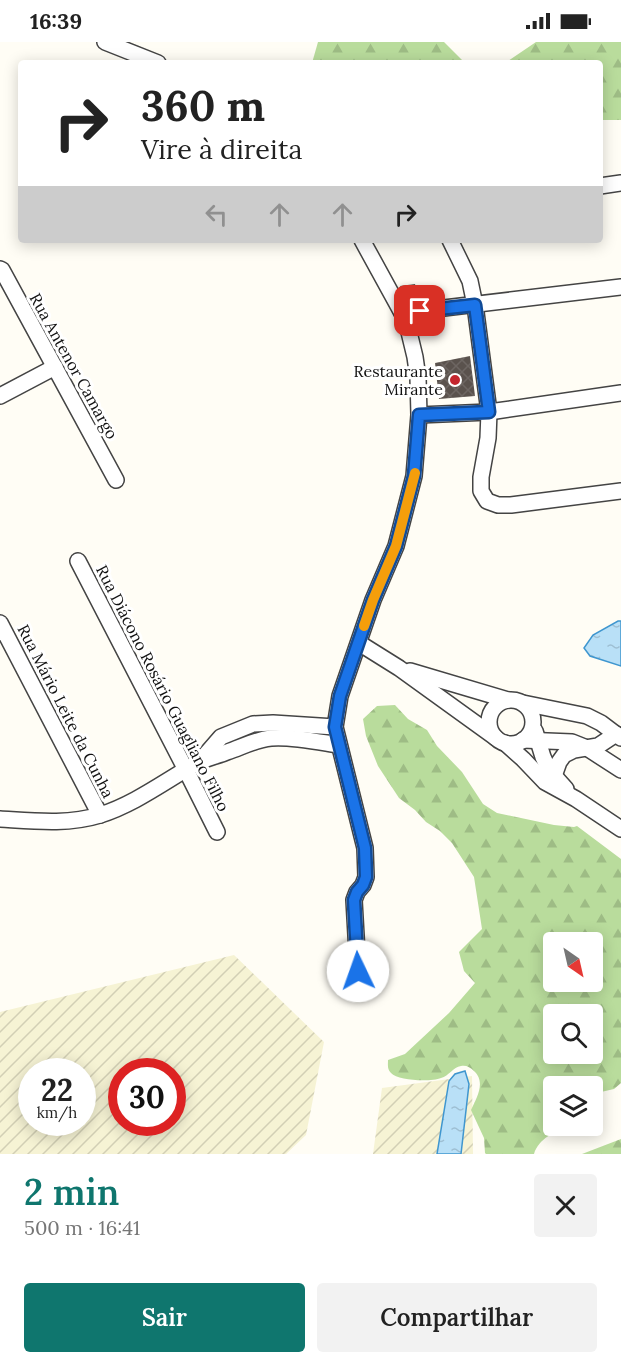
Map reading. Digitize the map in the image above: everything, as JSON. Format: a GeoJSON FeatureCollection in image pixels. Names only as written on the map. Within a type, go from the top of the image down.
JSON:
{"type":"FeatureCollection","features":[{"type":"Feature","properties":{"kind":"street"},"geometry":{"type":"LineString","coordinates":[[105,42],[150,60]]}},
{"type":"Feature","properties":{"kind":"street"},"geometry":{"type":"LineString","coordinates":[[603,186],[621,183]]}},
{"type":"Feature","properties":{"kind":"street"},"geometry":{"type":"LineString","coordinates":[[358,971],[354,900],[366,877],[365,848],[335,727],[340,696],[373,600],[396,546],[414,476],[419,415],[418,378],[409,332],[402,313],[364,243]]}},
{"type":"Feature","properties":{"kind":"street"},"geometry":{"type":"LineString","coordinates":[[451,243],[470,281],[489,412],[481,491],[488,501],[498,505],[621,491]]}},
{"type":"Feature","properties":{"kind":"street","name":"Rua Antenor Camargo"},"geometry":{"type":"LineString","coordinates":[[0,269],[116,480]]}},
{"type":"Feature","properties":{"kind":"street"},"geometry":{"type":"LineString","coordinates":[[402,313],[621,287]]}},
{"type":"Feature","properties":{"kind":"street"},"geometry":{"type":"LineString","coordinates":[[0,396],[55,368]]}},
{"type":"Feature","properties":{"kind":"street"},"geometry":{"type":"LineString","coordinates":[[419,415],[489,412],[621,393]]}},
{"type":"Feature","properties":{"kind":"street","name":"Rua Diácono Rosário Guagliano Filho"},"geometry":{"type":"LineString","coordinates":[[78,561],[217,832]]}},
{"type":"Feature","properties":{"kind":"street","name":"Rua Mário Leite da Cunha"},"geometry":{"type":"LineString","coordinates":[[0,623],[100,815]]}},
{"type":"Feature","properties":{"kind":"street"},"geometry":{"type":"LineString","coordinates":[[359,643],[399,668],[500,741],[523,759],[545,782],[621,829]]}},
{"type":"Feature","properties":{"kind":"street"},"geometry":{"type":"LineString","coordinates":[[399,668],[507,700],[587,716],[618,736],[598,746],[574,750],[564,755],[554,776]]}},
{"type":"Feature","properties":{"kind":"street"},"geometry":{"type":"LineString","coordinates":[[507,700],[494,708],[490,716],[491,732],[500,741],[514,744],[531,740],[572,742],[587,748],[621,770]]}},
{"type":"Feature","properties":{"kind":"street"},"geometry":{"type":"LineString","coordinates":[[523,703],[533,716],[531,740],[554,776],[576,800]]}},
{"type":"Feature","properties":{"kind":"street"},"geometry":{"type":"LineString","coordinates":[[200,761],[221,737],[253,724],[335,727]]}},
{"type":"Feature","properties":{"kind":"street"},"geometry":{"type":"LineString","coordinates":[[0,819],[56,821],[78,820],[100,815],[121,806],[200,761],[255,740],[274,737],[339,745]]}},
{"type":"Feature","properties":{"kind":"shaded area"},"geometry":{"type":"Polygon","coordinates":[[[234,955],[324,1042],[306,1135],[286,1154],[0,1154],[0,1012],[234,955]]]}},
{"type":"Feature","properties":{"kind":"shaded area"},"geometry":{"type":"Polygon","coordinates":[[[472,1076],[473,1154],[373,1154],[382,1088],[472,1076]]]}},
{"type":"Feature","properties":{"kind":"green space"},"geometry":{"type":"Polygon","coordinates":[[[318,42],[444,42],[462,60],[313,60],[318,42]]]}},
{"type":"Feature","properties":{"kind":"green space"},"geometry":{"type":"Polygon","coordinates":[[[536,42],[621,42],[621,120],[603,120],[603,60],[509,60],[536,42]]]}},
{"type":"Feature","properties":{"kind":"green space"},"geometry":{"type":"Polygon","coordinates":[[[395,705],[408,719],[427,730],[437,746],[462,772],[483,804],[497,813],[554,825],[577,826],[621,859],[621,1083],[614,1089],[603,1092],[603,1076],[543,1076],[543,1136],[549,1136],[536,1148],[534,1154],[485,1153],[484,1138],[471,1110],[480,1085],[478,1075],[469,1067],[458,1067],[444,1077],[423,1080],[400,1078],[391,1073],[388,1068],[388,1060],[405,1054],[449,1013],[475,983],[464,971],[459,952],[482,929],[474,877],[452,843],[399,798],[378,766],[366,736],[363,719],[377,706],[395,705]]]}},
{"type":"Feature","properties":{"kind":"green space"},"geometry":{"type":"Polygon","coordinates":[[[621,1139],[621,1154],[582,1154],[621,1139]]]}},
{"type":"Feature","properties":{"kind":"water"},"geometry":{"type":"Polygon","coordinates":[[[621,621],[621,666],[590,656],[584,648],[593,635],[621,621]]]}},
{"type":"Feature","properties":{"kind":"water"},"geometry":{"type":"Polygon","coordinates":[[[465,1071],[469,1084],[461,1154],[437,1154],[449,1081],[455,1074],[465,1071]]]}},
{"type":"Feature","properties":{"kind":"building"},"geometry":{"type":"Polygon","coordinates":[[[415,284],[419,300],[407,301],[400,286],[415,284]]]}},
{"type":"Feature","properties":{"kind":"building","name":"Restaurante Mirante"},"geometry":{"type":"Polygon","coordinates":[[[470,356],[475,396],[439,399],[435,363],[470,356]]]}},
{"type":"Feature","properties":{"kind":"slow traffic"},"geometry":{"type":"LineString","coordinates":[[364,626],[396,546],[415,473]]}},
{"type":"Feature","properties":{"kind":"place","name":"Restaurante Mirante"},"geometry":{"type":"Point","coordinates":[455,380]}},
{"type":"Feature","properties":{"kind":"route"},"geometry":{"type":"LineString","coordinates":[[358,971],[354,900],[366,877],[365,848],[335,727],[340,696],[373,600],[396,546],[414,476],[419,415],[489,412],[475,305],[420,311]]}}]}
